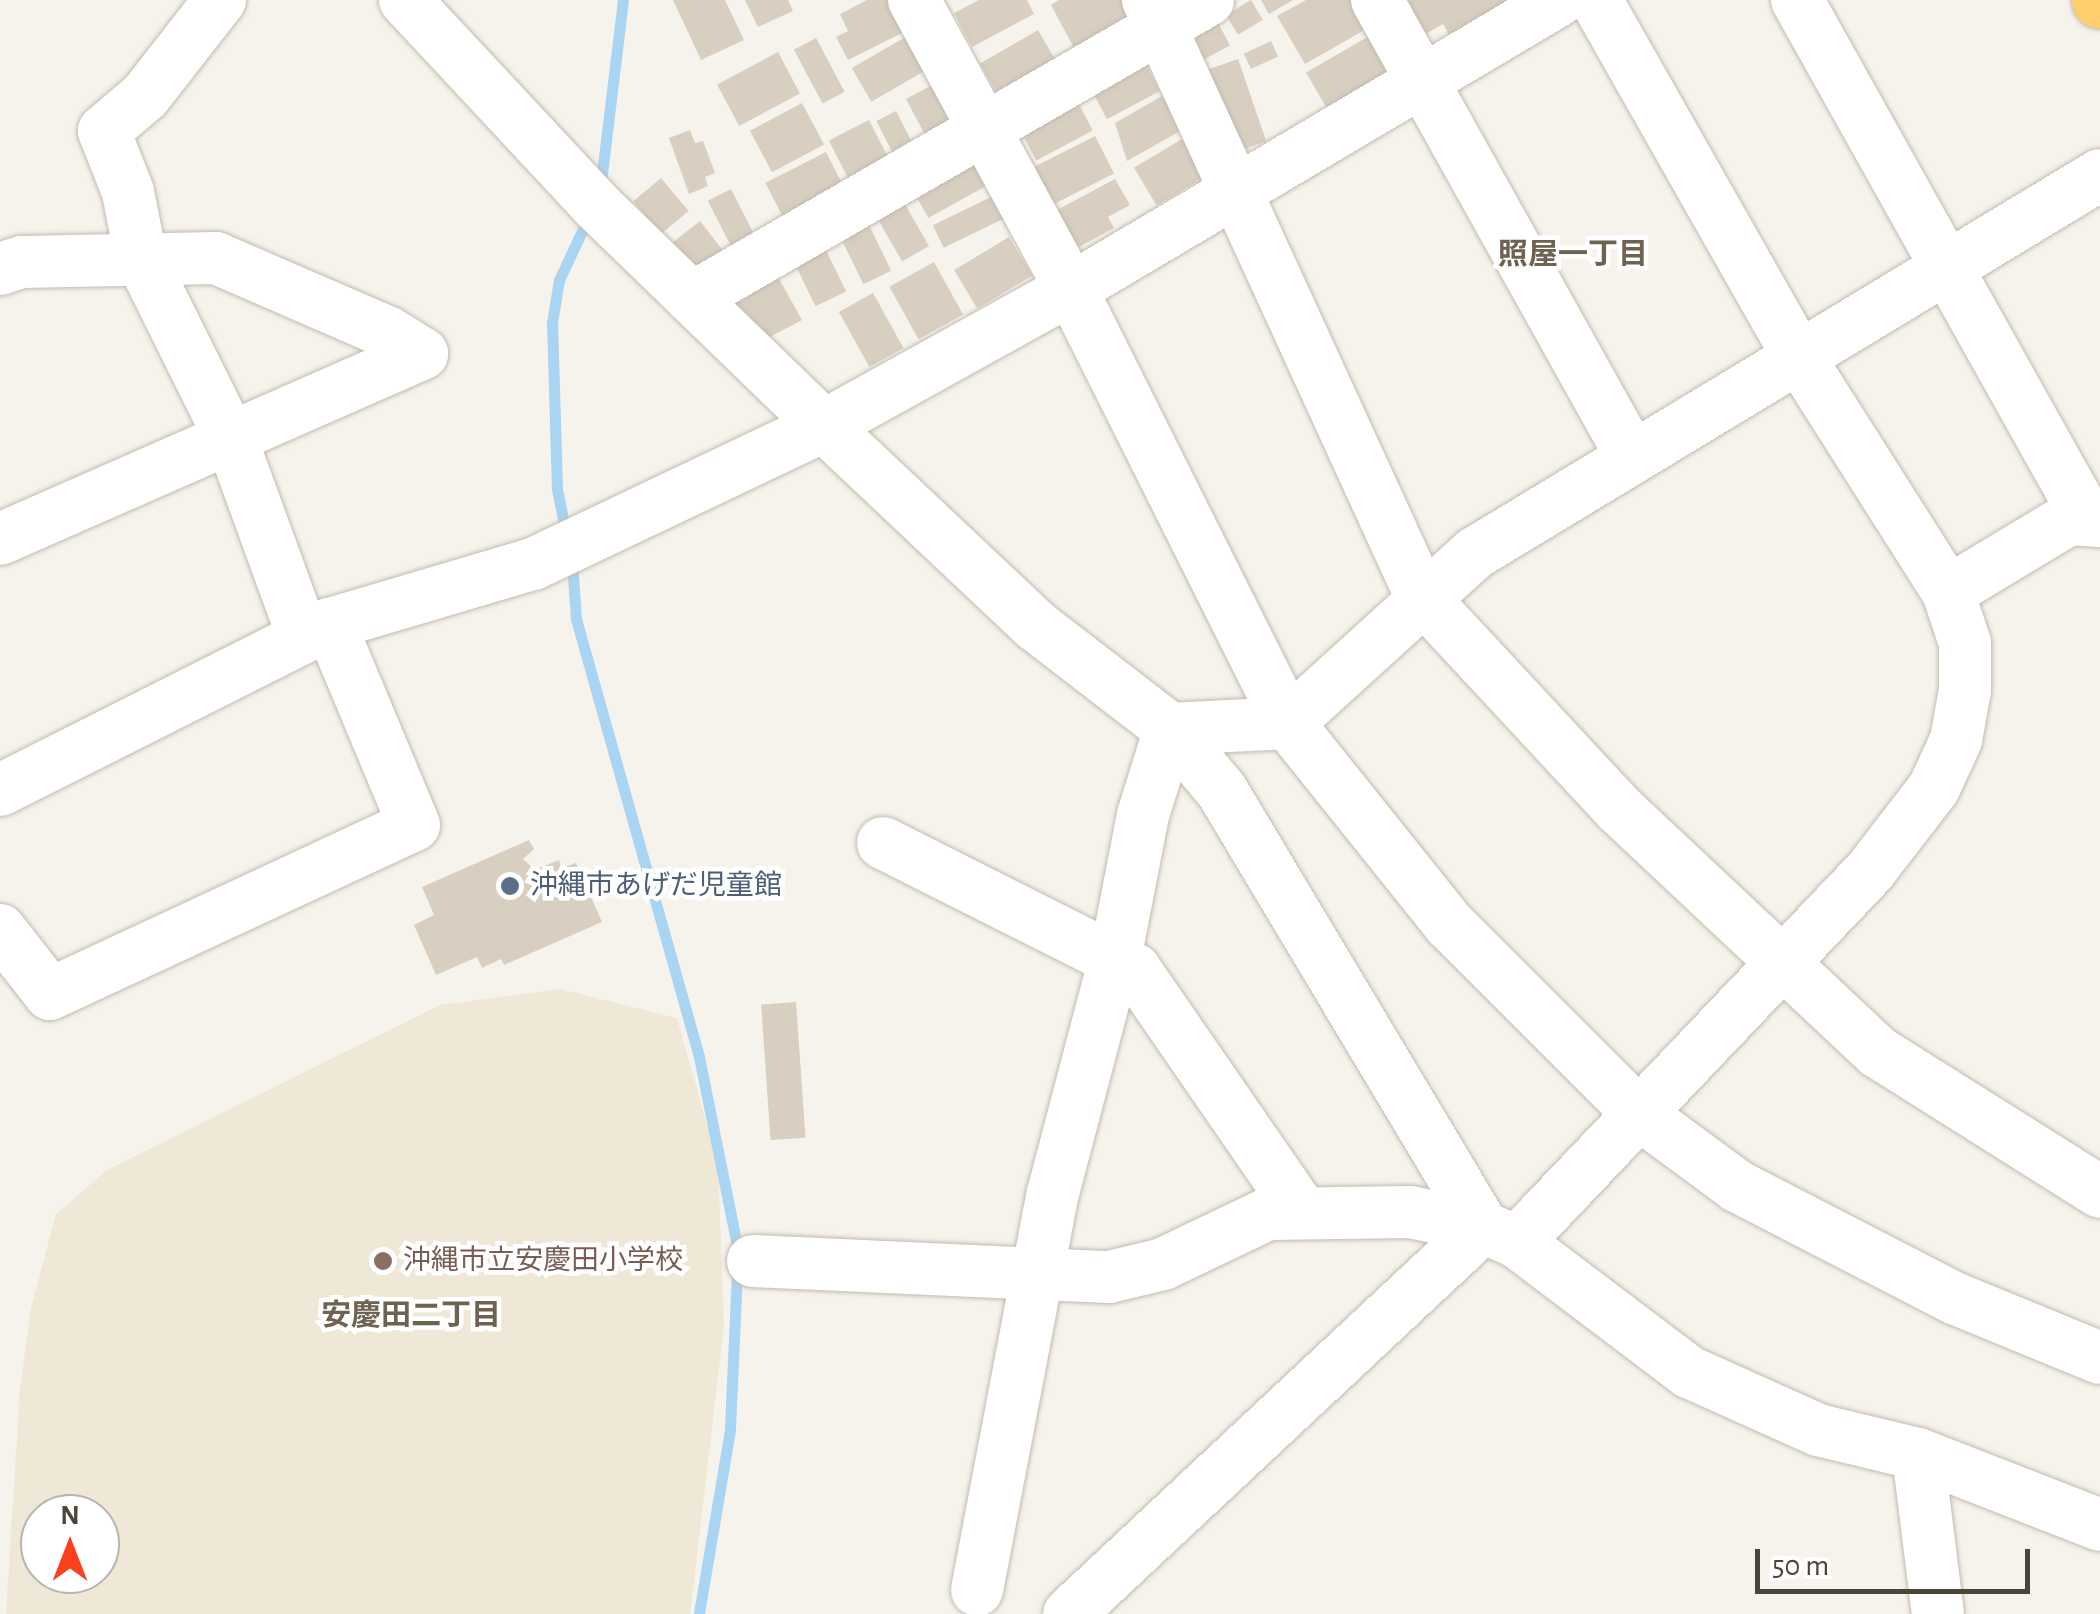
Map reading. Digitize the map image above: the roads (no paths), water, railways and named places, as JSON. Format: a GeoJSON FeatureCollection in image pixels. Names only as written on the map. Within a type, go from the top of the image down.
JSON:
{"type":"FeatureCollection","features":[{"type":"Feature","properties":{"kind":"street"},"geometry":{"type":"LineString","coordinates":[[0,930],[50,994],[414,825],[316,630],[232,441],[141,258],[128,192],[104,131],[144,96],[220,0]]}},
{"type":"Feature","properties":{"kind":"street"},"geometry":{"type":"LineString","coordinates":[[405,0],[603,212],[824,426],[1035,625],[1170,729],[1222,791],[1500,1234],[1688,1372],[1818,1430],[1918,1454],[2100,1526]]}},
{"type":"Feature","properties":{"kind":"street"},"geometry":{"type":"LineString","coordinates":[[914,0],[1071,289],[1288,722],[1449,924],[1638,1112],[1737,1186],[1954,1298],[2100,1358]]}},
{"type":"Feature","properties":{"kind":"street"},"geometry":{"type":"LineString","coordinates":[[692,298],[985,130],[1154,13],[1208,0]]}},
{"type":"Feature","properties":{"kind":"street"},"geometry":{"type":"LineString","coordinates":[[1377,0],[1632,458]]}},
{"type":"Feature","properties":{"kind":"street"},"geometry":{"type":"LineString","coordinates":[[0,790],[316,630],[533,564],[824,426],[1071,289],[1559,0]]}},
{"type":"Feature","properties":{"kind":"street"},"geometry":{"type":"LineString","coordinates":[[1069,1614],[1638,1112],[1784,968],[1934,788],[1956,740],[1965,690],[1965,643],[1950,599],[1797,354],[1596,0]]}},
{"type":"Feature","properties":{"kind":"street"},"geometry":{"type":"LineString","coordinates":[[1797,0],[2093,519],[2069,519],[1950,599]]}},
{"type":"Feature","properties":{"kind":"street"},"geometry":{"type":"LineString","coordinates":[[1154,13],[1421,596],[1618,808],[1784,968],[1878,1052],[2100,1192]]}},
{"type":"Feature","properties":{"kind":"street"},"geometry":{"type":"LineString","coordinates":[[1170,729],[1288,722],[1421,596],[1475,553],[1797,354],[2100,175]]}},
{"type":"Feature","properties":{"kind":"street"},"geometry":{"type":"LineString","coordinates":[[0,269],[141,258],[216,258],[390,332],[422,354],[0,540]]}},
{"type":"Feature","properties":{"kind":"street"},"geometry":{"type":"LineString","coordinates":[[977,1590],[1042,1275],[1053,1193],[1115,959],[1143,814],[1170,729]]}},
{"type":"Feature","properties":{"kind":"street"},"geometry":{"type":"LineString","coordinates":[[882,843],[1135,970],[1300,1210]]}},
{"type":"Feature","properties":{"kind":"street"},"geometry":{"type":"LineString","coordinates":[[754,1261],[1109,1277],[1163,1264],[1268,1214],[1300,1210],[1410,1212],[1500,1234]]}},
{"type":"Feature","properties":{"kind":"street"},"geometry":{"type":"LineString","coordinates":[[1918,1454],[1938,1614]]}},
{"type":"Feature","properties":{"kind":"waterway"},"geometry":{"type":"LineString","coordinates":[[600,190],[623,0]]}},
{"type":"Feature","properties":{"kind":"waterway"},"geometry":{"type":"LineString","coordinates":[[566,534],[557,489],[552,323],[559,280],[589,216]]}},
{"type":"Feature","properties":{"kind":"waterway"},"geometry":{"type":"LineString","coordinates":[[572,562],[576,619],[699,1057],[738,1251],[730,1430],[699,1614]]}},
{"type":"Feature","properties":{"kind":"place","name":"沖縄市あげだ児童館"},"geometry":{"type":"Point","coordinates":[510,886]}},
{"type":"Feature","properties":{"kind":"place","name":"沖縄市立安慶田小学校"},"geometry":{"type":"Point","coordinates":[383,1261]}},
{"type":"Feature","properties":{"kind":"district","name":"照屋一丁目"},"geometry":{"type":"Point","coordinates":[1573,255]}},
{"type":"Feature","properties":{"kind":"district","name":"安慶田二丁目"},"geometry":{"type":"Point","coordinates":[411,1316]}}]}
